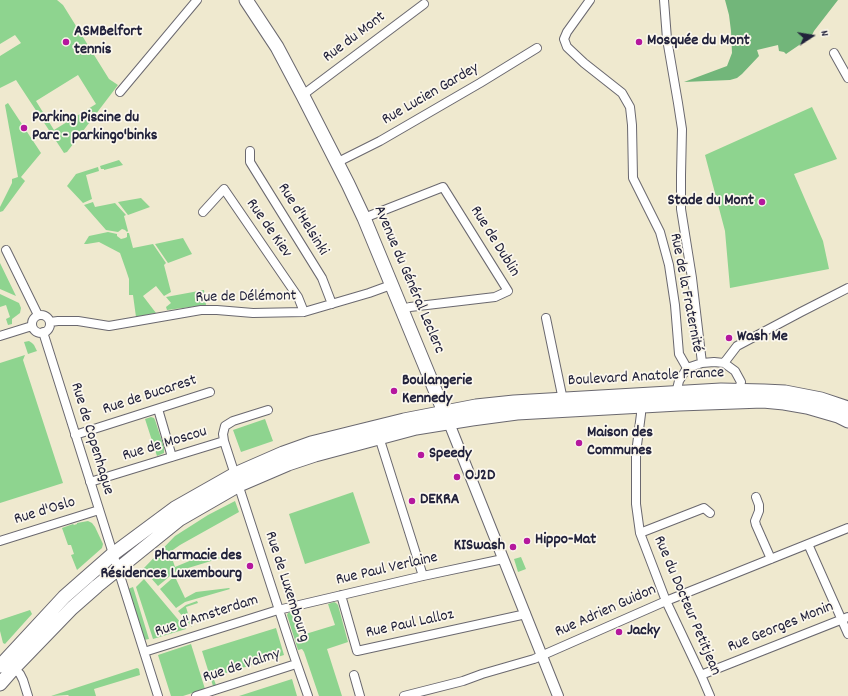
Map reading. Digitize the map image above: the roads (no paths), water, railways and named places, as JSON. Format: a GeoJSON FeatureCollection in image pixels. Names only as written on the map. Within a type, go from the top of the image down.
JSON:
{"type":"FeatureCollection","features":[{"type":"Feature","properties":{"kind":"main road","name":"Avenue du Général Leclerc"},"geometry":{"type":"LineString","coordinates":[[246,0],[277,48],[338,162],[364,218],[446,417]]}},
{"type":"Feature","properties":{"kind":"main road","name":"Boulevard Anatole France"},"geometry":{"type":"LineString","coordinates":[[446,417],[472,418],[517,413],[640,406],[678,398],[739,390],[786,392],[821,399],[848,408]]}},
{"type":"Feature","properties":{"kind":"main road","name":"Boulevard Anatole France"},"geometry":{"type":"LineString","coordinates":[[446,417],[483,405],[514,402],[678,398],[715,402],[763,401],[784,403],[819,410],[848,421]]}},
{"type":"Feature","properties":{"kind":"main road"},"geometry":{"type":"LineString","coordinates":[[0,666],[64,597],[113,554],[175,508],[237,480],[315,455],[416,428],[446,417]]}},
{"type":"Feature","properties":{"kind":"main road"},"geometry":{"type":"LineString","coordinates":[[0,684],[72,608],[180,519],[237,480],[283,453],[310,444],[404,420],[446,417]]}},
{"type":"Feature","properties":{"kind":"street"},"geometry":{"type":"LineString","coordinates":[[120,92],[197,0]]}},
{"type":"Feature","properties":{"kind":"street","name":"Rue de la Fraternité"},"geometry":{"type":"LineString","coordinates":[[590,0],[567,32],[564,39],[567,47],[584,63],[622,93],[630,108],[632,125],[633,178],[660,232],[669,265],[675,305],[679,354],[687,368]]}},
{"type":"Feature","properties":{"kind":"street"},"geometry":{"type":"LineString","coordinates":[[664,0],[667,39],[682,129],[681,209],[692,278],[702,362]]}},
{"type":"Feature","properties":{"kind":"street","name":"Rue du Mont"},"geometry":{"type":"LineString","coordinates":[[303,96],[424,4]]}},
{"type":"Feature","properties":{"kind":"street","name":"Rue Lucien Gardey"},"geometry":{"type":"LineString","coordinates":[[338,162],[380,141],[537,48]]}},
{"type":"Feature","properties":{"kind":"street"},"geometry":{"type":"LineString","coordinates":[[834,53],[848,78]]}},
{"type":"Feature","properties":{"kind":"street","name":"Rue d'Helsinki"},"geometry":{"type":"LineString","coordinates":[[250,152],[250,162],[322,278],[332,304]]}},
{"type":"Feature","properties":{"kind":"street","name":"Rue de Dublin"},"geometry":{"type":"LineString","coordinates":[[364,218],[443,187],[508,291],[495,297],[402,309]]}},
{"type":"Feature","properties":{"kind":"street","name":"Rue de Kiev"},"geometry":{"type":"LineString","coordinates":[[203,212],[224,189],[298,297],[304,312]]}},
{"type":"Feature","properties":{"kind":"street"},"geometry":{"type":"LineString","coordinates":[[6,250],[38,315]]}},
{"type":"Feature","properties":{"kind":"street","name":"Rue de Délémont"},"geometry":{"type":"LineString","coordinates":[[50,322],[78,321],[108,326],[201,310],[253,313],[304,312],[391,285]]}},
{"type":"Feature","properties":{"kind":"street"},"geometry":{"type":"LineString","coordinates":[[724,363],[737,346],[848,288]]}},
{"type":"Feature","properties":{"kind":"street"},"geometry":{"type":"LineString","coordinates":[[41,314],[47,317],[50,322],[48,328],[44,332],[40,333],[36,332],[31,323],[35,316],[41,314]]}},
{"type":"Feature","properties":{"kind":"street"},"geometry":{"type":"LineString","coordinates":[[546,318],[563,400]]}},
{"type":"Feature","properties":{"kind":"street"},"geometry":{"type":"LineString","coordinates":[[0,336],[32,326]]}},
{"type":"Feature","properties":{"kind":"street","name":"Rue de Copenhague"},"geometry":{"type":"LineString","coordinates":[[44,332],[158,696]]}},
{"type":"Feature","properties":{"kind":"street"},"geometry":{"type":"LineString","coordinates":[[678,398],[679,381],[687,368],[702,362],[724,363],[735,371],[740,382],[739,390],[737,394],[715,402]]}},
{"type":"Feature","properties":{"kind":"street","name":"Rue de Bucarest"},"geometry":{"type":"LineString","coordinates":[[76,435],[210,392]]}},
{"type":"Feature","properties":{"kind":"street","name":"Rue du Docteur Petitjean"},"geometry":{"type":"LineString","coordinates":[[640,406],[636,453],[636,504],[640,533],[666,601],[710,696]]}},
{"type":"Feature","properties":{"kind":"street"},"geometry":{"type":"LineString","coordinates":[[158,409],[172,457]]}},
{"type":"Feature","properties":{"kind":"street","name":"Rue de Moscou"},"geometry":{"type":"LineString","coordinates":[[237,480],[224,442],[223,434],[225,426],[233,421],[268,410]]}},
{"type":"Feature","properties":{"kind":"street","name":"Avenue du Général Leclerc"},"geometry":{"type":"LineString","coordinates":[[446,417],[558,696]]}},
{"type":"Feature","properties":{"kind":"street"},"geometry":{"type":"LineString","coordinates":[[379,437],[423,576]]}},
{"type":"Feature","properties":{"kind":"street","name":"Rue de Moscou"},"geometry":{"type":"LineString","coordinates":[[90,482],[224,442]]}},
{"type":"Feature","properties":{"kind":"street","name":"Rue de Luxembourg"},"geometry":{"type":"LineString","coordinates":[[237,480],[278,610],[308,696]]}},
{"type":"Feature","properties":{"kind":"street"},"geometry":{"type":"LineString","coordinates":[[756,497],[759,505],[759,511],[755,521],[771,559]]}},
{"type":"Feature","properties":{"kind":"street"},"geometry":{"type":"LineString","coordinates":[[640,533],[704,508],[710,513]]}},
{"type":"Feature","properties":{"kind":"street","name":"Rue d'Oslo"},"geometry":{"type":"LineString","coordinates":[[0,541],[99,510]]}},
{"type":"Feature","properties":{"kind":"street","name":"Rue Adrien Guidon"},"geometry":{"type":"LineString","coordinates":[[404,696],[463,681],[534,659],[666,601],[848,528]]}},
{"type":"Feature","properties":{"kind":"street"},"geometry":{"type":"LineString","coordinates":[[808,544],[845,618],[848,634]]}},
{"type":"Feature","properties":{"kind":"street","name":"Rue Paul Verlaine"},"geometry":{"type":"LineString","coordinates":[[278,610],[503,559]]}},
{"type":"Feature","properties":{"kind":"street","name":"Rue Paul Lalloz"},"geometry":{"type":"LineString","coordinates":[[341,595],[357,651],[526,614]]}},
{"type":"Feature","properties":{"kind":"street","name":"Rue d'Amsterdam"},"geometry":{"type":"LineString","coordinates":[[144,652],[278,610]]}},
{"type":"Feature","properties":{"kind":"street","name":"Rue Georges Monin"},"geometry":{"type":"LineString","coordinates":[[701,675],[845,618]]}},
{"type":"Feature","properties":{"kind":"street","name":"Rue de Valmy"},"geometry":{"type":"LineString","coordinates":[[196,696],[296,664]]}},
{"type":"Feature","properties":{"kind":"street"},"geometry":{"type":"LineString","coordinates":[[14,668],[23,680],[28,696]]}},
{"type":"Feature","properties":{"kind":"street"},"geometry":{"type":"LineString","coordinates":[[354,674],[360,696]]}},
{"type":"Feature","properties":{"kind":"place","name":"ASMBelfort tennis"},"geometry":{"type":"Point","coordinates":[66,42]}},
{"type":"Feature","properties":{"kind":"place","name":"Mosquée du Mont"},"geometry":{"type":"Point","coordinates":[639,42]}},
{"type":"Feature","properties":{"kind":"place","name":"Parking Piscine du Parc - parkingo'binks"},"geometry":{"type":"Point","coordinates":[24,128]}},
{"type":"Feature","properties":{"kind":"place","name":"Stade du Mont"},"geometry":{"type":"Point","coordinates":[762,202]}},
{"type":"Feature","properties":{"kind":"place","name":"Wash Me"},"geometry":{"type":"Point","coordinates":[729,338]}},
{"type":"Feature","properties":{"kind":"place","name":"Boulangerie Kennedy"},"geometry":{"type":"Point","coordinates":[394,391]}},
{"type":"Feature","properties":{"kind":"place","name":"Maison des Communes"},"geometry":{"type":"Point","coordinates":[579,443]}},
{"type":"Feature","properties":{"kind":"place","name":"Speedy"},"geometry":{"type":"Point","coordinates":[421,455]}},
{"type":"Feature","properties":{"kind":"place","name":"OJ2D"},"geometry":{"type":"Point","coordinates":[457,477]}},
{"type":"Feature","properties":{"kind":"place","name":"DEKRA"},"geometry":{"type":"Point","coordinates":[412,501]}},
{"type":"Feature","properties":{"kind":"place","name":"Hippo-Mat"},"geometry":{"type":"Point","coordinates":[527,541]}},
{"type":"Feature","properties":{"kind":"place","name":"KISwash"},"geometry":{"type":"Point","coordinates":[513,547]}},
{"type":"Feature","properties":{"kind":"place","name":"Pharmacie des Résidences Luxembourg"},"geometry":{"type":"Point","coordinates":[250,566]}},
{"type":"Feature","properties":{"kind":"place","name":"Jacky"},"geometry":{"type":"Point","coordinates":[619,632]}}]}
